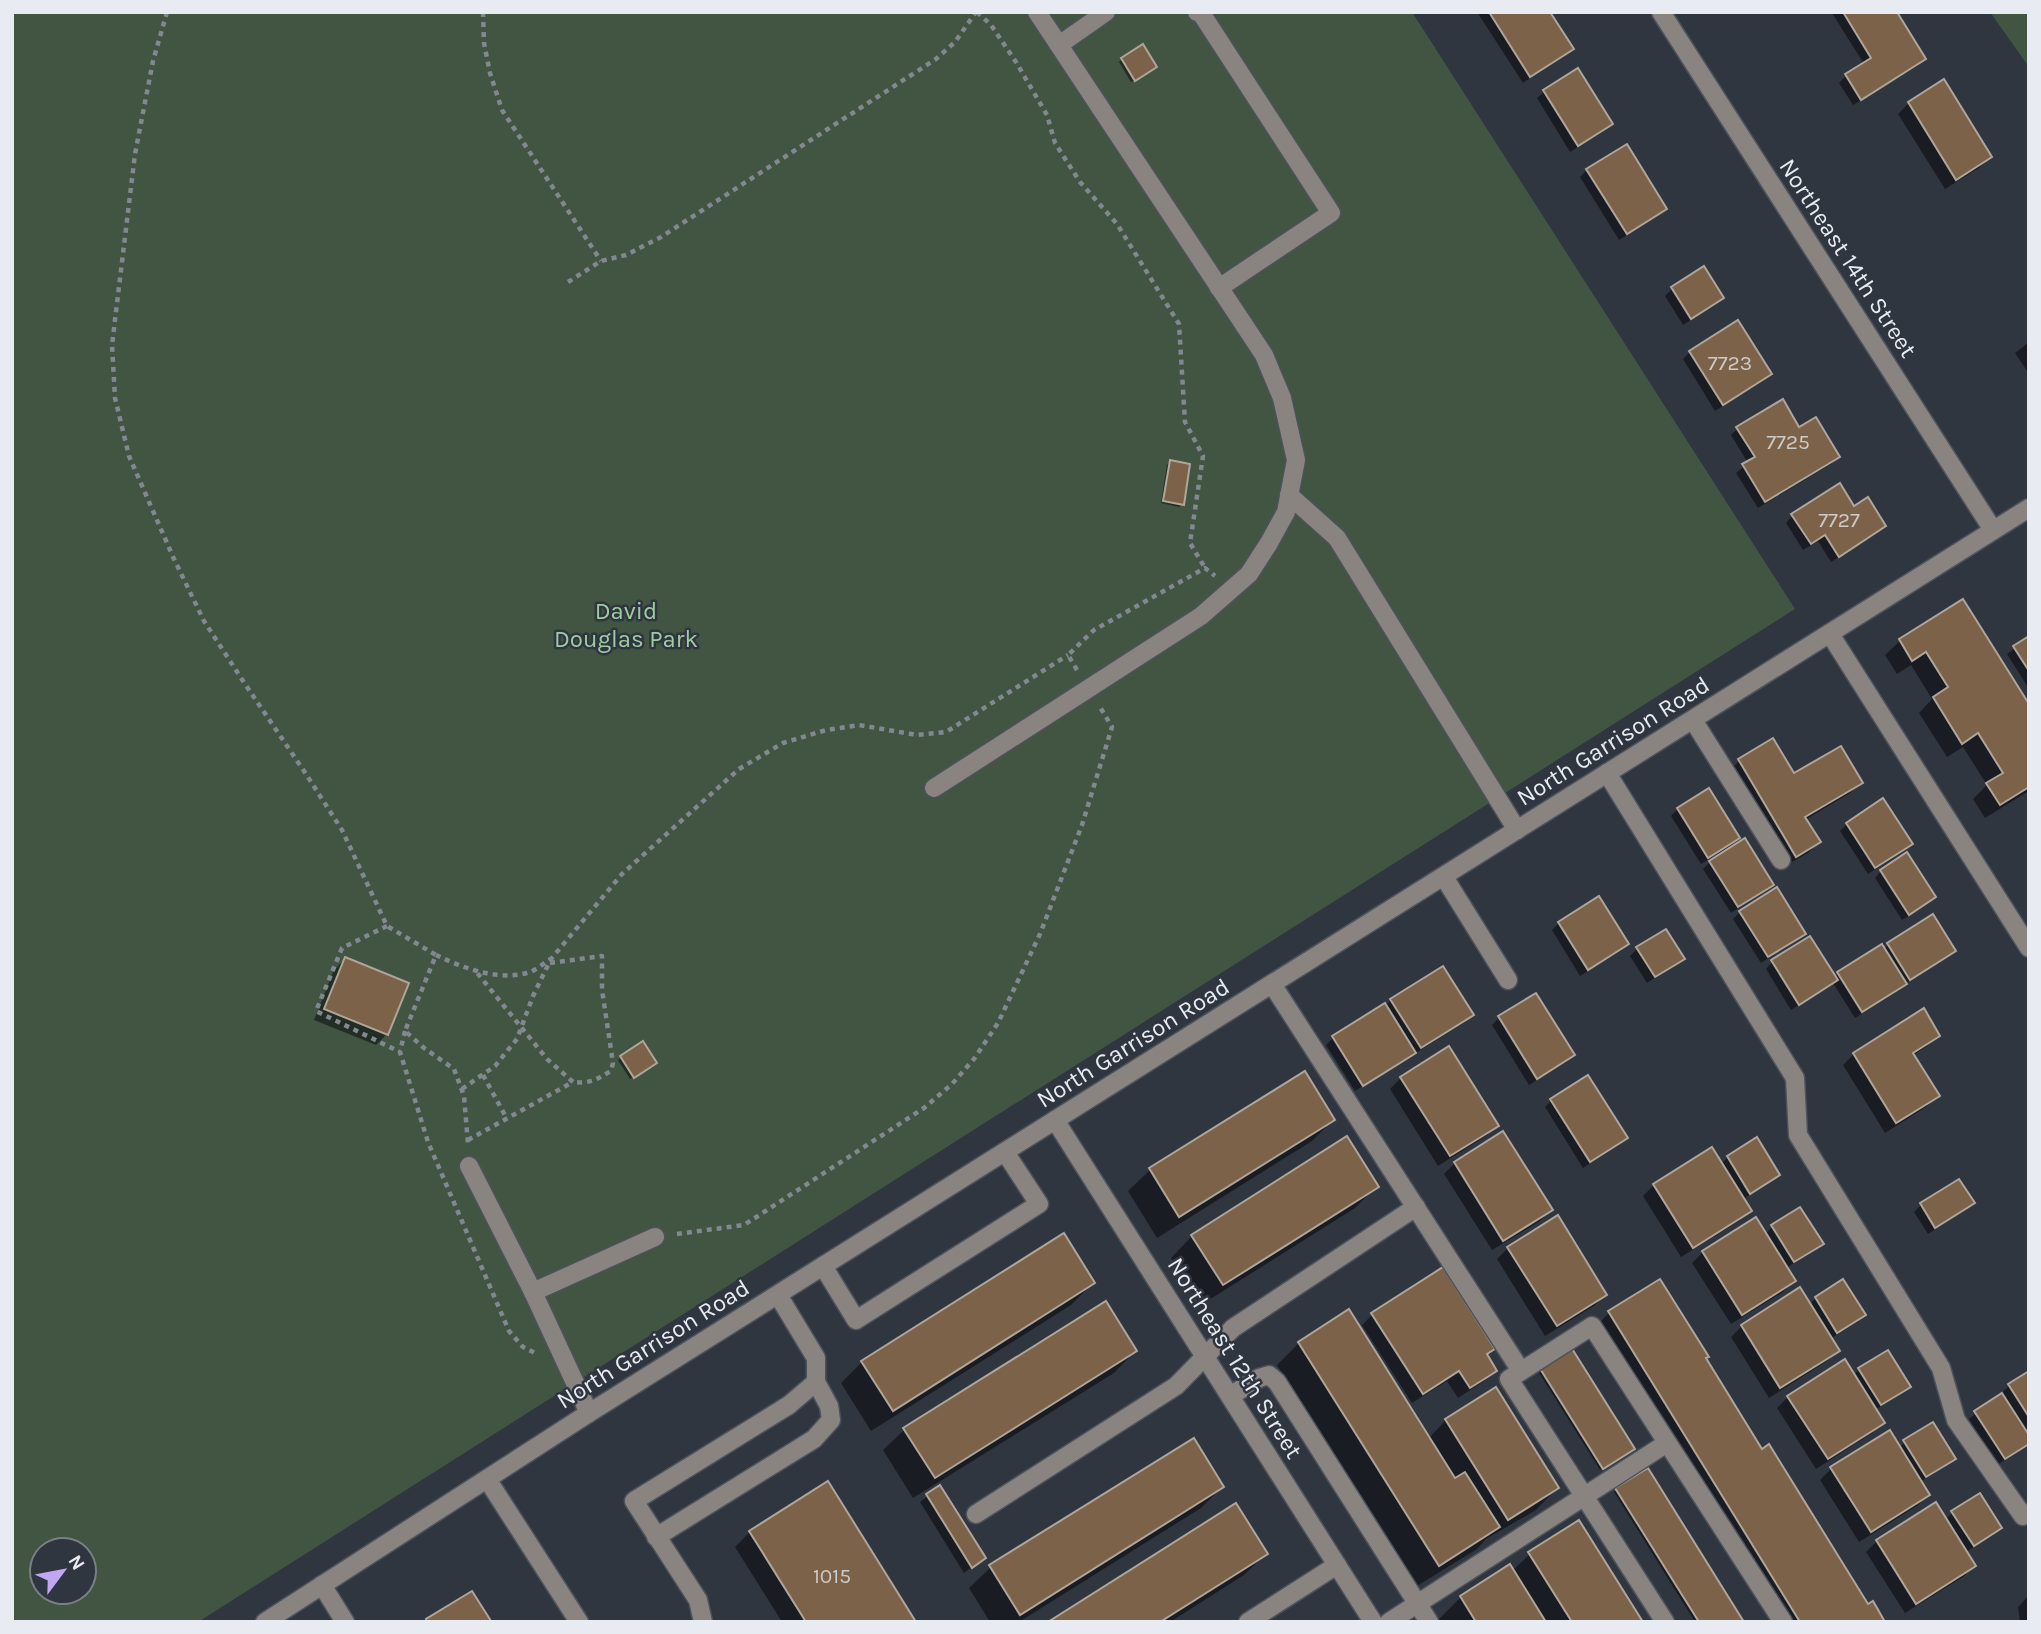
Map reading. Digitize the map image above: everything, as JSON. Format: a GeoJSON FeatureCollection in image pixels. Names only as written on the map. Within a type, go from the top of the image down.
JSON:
{"type":"FeatureCollection","features":[{"type":"Feature","properties":{"kind":"street"},"geometry":{"type":"LineString","coordinates":[[934,788],[1201,616],[1249,574],[1286,512],[1296,460],[1282,398],[1264,355],[1037,12]]}},
{"type":"Feature","properties":{"kind":"street"},"geometry":{"type":"LineString","coordinates":[[1059,45],[1106,12]]}},
{"type":"Feature","properties":{"kind":"street"},"geometry":{"type":"LineString","coordinates":[[1197,12],[1201,13],[1331,213],[1219,288]]}},
{"type":"Feature","properties":{"kind":"street","name":"Northeast 14th Street"},"geometry":{"type":"LineString","coordinates":[[1661,12],[1993,530]]}},
{"type":"Feature","properties":{"kind":"street"},"geometry":{"type":"LineString","coordinates":[[1289,495],[1337,538],[1517,830]]}},
{"type":"Feature","properties":{"kind":"street","name":"North Garrison Road"},"geometry":{"type":"LineString","coordinates":[[265,1622],[589,1413],[2029,508]]}},
{"type":"Feature","properties":{"kind":"street"},"geometry":{"type":"LineString","coordinates":[[1830,634],[2029,948]]}},
{"type":"Feature","properties":{"kind":"street"},"geometry":{"type":"LineString","coordinates":[[1693,720],[1781,860]]}},
{"type":"Feature","properties":{"kind":"street"},"geometry":{"type":"LineString","coordinates":[[1607,774],[1796,1078],[1798,1135],[1941,1368],[1956,1420],[2023,1517],[2029,1513]]}},
{"type":"Feature","properties":{"kind":"street"},"geometry":{"type":"LineString","coordinates":[[1444,877],[1508,980]]}},
{"type":"Feature","properties":{"kind":"street"},"geometry":{"type":"LineString","coordinates":[[1272,984],[1521,1371]]}},
{"type":"Feature","properties":{"kind":"street","name":"Northeast 12th Street"},"geometry":{"type":"LineString","coordinates":[[1055,1120],[1373,1622]]}},
{"type":"Feature","properties":{"kind":"street"},"geometry":{"type":"LineString","coordinates":[[823,1266],[856,1320],[1039,1204],[1005,1152]]}},
{"type":"Feature","properties":{"kind":"street"},"geometry":{"type":"LineString","coordinates":[[470,1166],[589,1413]]}},
{"type":"Feature","properties":{"kind":"street"},"geometry":{"type":"LineString","coordinates":[[976,1514],[1176,1386],[1233,1328],[1416,1207]]}},
{"type":"Feature","properties":{"kind":"street"},"geometry":{"type":"LineString","coordinates":[[533,1292],[655,1237]]}},
{"type":"Feature","properties":{"kind":"street"},"geometry":{"type":"LineString","coordinates":[[656,1537],[814,1439],[831,1420],[830,1406],[816,1382],[816,1358],[778,1295]]}},
{"type":"Feature","properties":{"kind":"street"},"geometry":{"type":"LineString","coordinates":[[1665,1622],[1509,1379],[1592,1325],[1783,1622]]}},
{"type":"Feature","properties":{"kind":"street"},"geometry":{"type":"LineString","coordinates":[[1230,1396],[1269,1375],[1277,1382],[1429,1622]]}},
{"type":"Feature","properties":{"kind":"street"},"geometry":{"type":"LineString","coordinates":[[703,1622],[698,1600],[634,1501],[789,1405],[816,1382]]}},
{"type":"Feature","properties":{"kind":"street"},"geometry":{"type":"LineString","coordinates":[[1389,1622],[1667,1443]]}},
{"type":"Feature","properties":{"kind":"street"},"geometry":{"type":"LineString","coordinates":[[487,1479],[579,1622]]}},
{"type":"Feature","properties":{"kind":"street"},"geometry":{"type":"LineString","coordinates":[[1248,1622],[1337,1565]]}},
{"type":"Feature","properties":{"kind":"street"},"geometry":{"type":"LineString","coordinates":[[322,1585],[345,1622]]}},
{"type":"Feature","properties":{"kind":"path"},"geometry":{"type":"LineString","coordinates":[[167,12],[153,61],[135,154],[112,345],[115,398],[129,456],[204,621],[342,831],[387,926],[458,965],[474,969],[498,976],[528,973],[550,961],[601,956],[602,990],[613,1063],[611,1071],[585,1084],[573,1082],[547,1059],[474,969]]}},
{"type":"Feature","properties":{"kind":"path"},"geometry":{"type":"LineString","coordinates":[[483,12],[484,43],[490,74],[502,110],[601,261]]}},
{"type":"Feature","properties":{"kind":"path"},"geometry":{"type":"LineString","coordinates":[[568,282],[601,261],[626,255],[661,237],[936,59],[955,42],[976,12],[991,25],[1016,62],[1047,115],[1055,143],[1080,182],[1117,224],[1179,324],[1185,422],[1203,456],[1190,543],[1205,568],[1232,589]]}},
{"type":"Feature","properties":{"kind":"path"},"geometry":{"type":"LineString","coordinates":[[462,1089],[495,1066],[517,1039],[550,961],[622,874],[739,769],[783,743],[826,730],[859,725],[917,735],[946,732],[1068,655],[1094,630],[1205,568]]}},
{"type":"Feature","properties":{"kind":"path"},"geometry":{"type":"LineString","coordinates":[[655,1237],[744,1225],[924,1108],[952,1084],[974,1059],[998,1023],[1041,934],[1086,813],[1112,727],[1068,655]]}},
{"type":"Feature","properties":{"kind":"path"},"geometry":{"type":"LineString","coordinates":[[387,926],[341,948],[316,1011],[400,1052]]}},
{"type":"Feature","properties":{"kind":"path"},"geometry":{"type":"LineString","coordinates":[[436,955],[405,1031],[400,1052],[428,1142],[509,1331],[523,1347],[544,1357],[562,1355]]}},
{"type":"Feature","properties":{"kind":"path"},"geometry":{"type":"LineString","coordinates":[[405,1031],[454,1069],[464,1096],[470,1166]]}},
{"type":"Feature","properties":{"kind":"path"},"geometry":{"type":"LineString","coordinates":[[482,1075],[507,1119]]}},
{"type":"Feature","properties":{"kind":"path"},"geometry":{"type":"LineString","coordinates":[[468,1140],[573,1082]]}},
{"type":"Feature","properties":{"kind":"green space","name":"David Douglas Park"},"geometry":{"type":"Polygon","coordinates":[[[12,12],[1412,12],[1795,609],[198,1622],[12,1622],[12,12]]]}},
{"type":"Feature","properties":{"kind":"green space"},"geometry":{"type":"Polygon","coordinates":[[[1990,12],[2029,12],[2029,67],[1990,12]]]}},
{"type":"Feature","properties":{"kind":"building"},"geometry":{"type":"Polygon","coordinates":[[[1489,12],[1550,12],[1574,49],[1530,77],[1489,12]]]}},
{"type":"Feature","properties":{"kind":"building"},"geometry":{"type":"Polygon","coordinates":[[[1843,12],[1897,12],[1926,59],[1861,100],[1845,74],[1871,58],[1843,12]]]}},
{"type":"Feature","properties":{"kind":"building"},"geometry":{"type":"Polygon","coordinates":[[[1143,44],[1157,67],[1135,81],[1121,58],[1143,44]]]}},
{"type":"Feature","properties":{"kind":"building"},"geometry":{"type":"Polygon","coordinates":[[[1578,68],[1613,124],[1578,146],[1543,90],[1578,68]]]}},
{"type":"Feature","properties":{"kind":"building"},"geometry":{"type":"Polygon","coordinates":[[[1944,79],[1992,157],[1956,180],[1908,102],[1944,79]]]}},
{"type":"Feature","properties":{"kind":"building"},"geometry":{"type":"Polygon","coordinates":[[[1627,144],[1667,209],[1627,234],[1586,169],[1627,144]]]}},
{"type":"Feature","properties":{"kind":"building"},"geometry":{"type":"Polygon","coordinates":[[[1704,266],[1724,298],[1691,319],[1671,287],[1704,266]]]}},
{"type":"Feature","properties":{"kind":"building"},"geometry":{"type":"Polygon","coordinates":[[[1738,320],[1772,374],[1723,405],[1689,351],[1738,320]]]}},
{"type":"Feature","properties":{"kind":"building"},"geometry":{"type":"Polygon","coordinates":[[[1783,399],[1799,427],[1816,417],[1840,457],[1765,502],[1742,464],[1755,457],[1736,427],[1783,399]]]}},
{"type":"Feature","properties":{"kind":"building"},"geometry":{"type":"Polygon","coordinates":[[[1170,460],[1190,464],[1184,505],[1163,501],[1170,460]]]}},
{"type":"Feature","properties":{"kind":"building"},"geometry":{"type":"Polygon","coordinates":[[[1840,483],[1854,506],[1868,497],[1886,526],[1839,557],[1825,535],[1811,544],[1791,514],[1840,483]]]}},
{"type":"Feature","properties":{"kind":"building"},"geometry":{"type":"Polygon","coordinates":[[[1963,599],[2029,704],[2029,787],[2000,805],[1986,783],[2003,773],[1978,733],[1962,744],[1933,697],[1948,687],[1926,652],[1912,661],[1899,639],[1963,599]]]}},
{"type":"Feature","properties":{"kind":"building"},"geometry":{"type":"Polygon","coordinates":[[[2029,636],[2029,671],[2013,646],[2029,636]]]}},
{"type":"Feature","properties":{"kind":"building"},"geometry":{"type":"Polygon","coordinates":[[[1773,738],[1794,773],[1841,746],[1863,783],[1805,817],[1821,842],[1796,857],[1738,759],[1773,738]]]}},
{"type":"Feature","properties":{"kind":"building"},"geometry":{"type":"Polygon","coordinates":[[[1709,788],[1740,838],[1708,858],[1677,808],[1709,788]]]}},
{"type":"Feature","properties":{"kind":"building"},"geometry":{"type":"Polygon","coordinates":[[[1883,798],[1913,844],[1875,868],[1846,823],[1883,798]]]}},
{"type":"Feature","properties":{"kind":"building"},"geometry":{"type":"Polygon","coordinates":[[[1745,838],[1774,885],[1738,907],[1709,861],[1745,838]]]}},
{"type":"Feature","properties":{"kind":"building"},"geometry":{"type":"Polygon","coordinates":[[[1907,852],[1936,897],[1909,915],[1880,870],[1907,852]]]}},
{"type":"Feature","properties":{"kind":"building"},"geometry":{"type":"Polygon","coordinates":[[[1777,887],[1806,934],[1768,957],[1739,911],[1777,887]]]}},
{"type":"Feature","properties":{"kind":"building"},"geometry":{"type":"Polygon","coordinates":[[[1599,896],[1629,944],[1588,970],[1558,922],[1599,896]]]}},
{"type":"Feature","properties":{"kind":"building"},"geometry":{"type":"Polygon","coordinates":[[[1933,914],[1956,951],[1910,980],[1887,943],[1933,914]]]}},
{"type":"Feature","properties":{"kind":"building"},"geometry":{"type":"Polygon","coordinates":[[[1666,929],[1685,959],[1655,977],[1636,947],[1666,929]]]}},
{"type":"Feature","properties":{"kind":"building"},"geometry":{"type":"Polygon","coordinates":[[[1810,936],[1838,980],[1799,1005],[1771,960],[1810,936]]]}},
{"type":"Feature","properties":{"kind":"building"},"geometry":{"type":"Polygon","coordinates":[[[1882,944],[1907,984],[1862,1012],[1837,972],[1882,944]]]}},
{"type":"Feature","properties":{"kind":"building"},"geometry":{"type":"Polygon","coordinates":[[[345,957],[409,983],[388,1035],[324,1009],[345,957]]]}},
{"type":"Feature","properties":{"kind":"building"},"geometry":{"type":"Polygon","coordinates":[[[1443,966],[1474,1015],[1421,1048],[1390,999],[1443,966]]]}},
{"type":"Feature","properties":{"kind":"building"},"geometry":{"type":"Polygon","coordinates":[[[1536,993],[1575,1055],[1537,1079],[1498,1016],[1536,993]]]}},
{"type":"Feature","properties":{"kind":"building"},"geometry":{"type":"Polygon","coordinates":[[[1385,1003],[1416,1053],[1363,1086],[1332,1036],[1385,1003]]]}},
{"type":"Feature","properties":{"kind":"building"},"geometry":{"type":"Polygon","coordinates":[[[1924,1008],[1940,1036],[1913,1053],[1940,1096],[1896,1123],[1853,1053],[1924,1008]]]}},
{"type":"Feature","properties":{"kind":"building"},"geometry":{"type":"Polygon","coordinates":[[[643,1041],[657,1063],[634,1078],[620,1056],[643,1041]]]}},
{"type":"Feature","properties":{"kind":"building"},"geometry":{"type":"Polygon","coordinates":[[[1449,1046],[1499,1126],[1450,1156],[1400,1077],[1449,1046]]]}},
{"type":"Feature","properties":{"kind":"building"},"geometry":{"type":"Polygon","coordinates":[[[1305,1071],[1335,1120],[1179,1217],[1149,1168],[1305,1071]]]}},
{"type":"Feature","properties":{"kind":"building"},"geometry":{"type":"Polygon","coordinates":[[[1588,1075],[1628,1138],[1590,1162],[1550,1099],[1588,1075]]]}},
{"type":"Feature","properties":{"kind":"building"},"geometry":{"type":"Polygon","coordinates":[[[1503,1131],[1553,1210],[1503,1241],[1454,1162],[1503,1131]]]}},
{"type":"Feature","properties":{"kind":"building"},"geometry":{"type":"Polygon","coordinates":[[[1347,1136],[1379,1187],[1223,1285],[1191,1235],[1347,1136]]]}},
{"type":"Feature","properties":{"kind":"building"},"geometry":{"type":"Polygon","coordinates":[[[1757,1137],[1780,1175],[1750,1194],[1727,1156],[1757,1137]]]}},
{"type":"Feature","properties":{"kind":"building"},"geometry":{"type":"Polygon","coordinates":[[[1712,1147],[1752,1211],[1693,1248],[1653,1184],[1712,1147]]]}},
{"type":"Feature","properties":{"kind":"building"},"geometry":{"type":"Polygon","coordinates":[[[1959,1179],[1975,1203],[1935,1228],[1920,1203],[1959,1179]]]}},
{"type":"Feature","properties":{"kind":"building"},"geometry":{"type":"Polygon","coordinates":[[[1800,1207],[1824,1244],[1794,1262],[1771,1225],[1800,1207]]]}},
{"type":"Feature","properties":{"kind":"building"},"geometry":{"type":"Polygon","coordinates":[[[1558,1215],[1607,1295],[1557,1326],[1507,1247],[1558,1215]]]}},
{"type":"Feature","properties":{"kind":"building"},"geometry":{"type":"Polygon","coordinates":[[[1756,1217],[1796,1281],[1742,1315],[1702,1251],[1756,1217]]]}},
{"type":"Feature","properties":{"kind":"building"},"geometry":{"type":"Polygon","coordinates":[[[1064,1233],[1095,1283],[893,1411],[861,1361],[1064,1233]]]}},
{"type":"Feature","properties":{"kind":"building"},"geometry":{"type":"Polygon","coordinates":[[[1443,1267],[1495,1349],[1487,1354],[1497,1371],[1470,1388],[1459,1371],[1423,1394],[1371,1313],[1443,1267]]]}},
{"type":"Feature","properties":{"kind":"building"},"geometry":{"type":"Polygon","coordinates":[[[1660,1279],[1762,1449],[1769,1444],[1868,1604],[1873,1601],[1885,1622],[1800,1622],[1608,1311],[1660,1279]]]}},
{"type":"Feature","properties":{"kind":"building"},"geometry":{"type":"Polygon","coordinates":[[[1843,1279],[1866,1315],[1837,1333],[1815,1297],[1843,1279]]]}},
{"type":"Feature","properties":{"kind":"building"},"geometry":{"type":"Polygon","coordinates":[[[1800,1287],[1840,1351],[1780,1388],[1741,1325],[1800,1287]]]}},
{"type":"Feature","properties":{"kind":"building"},"geometry":{"type":"Polygon","coordinates":[[[1106,1301],[1137,1351],[935,1478],[903,1428],[1106,1301]]]}},
{"type":"Feature","properties":{"kind":"building"},"geometry":{"type":"Polygon","coordinates":[[[1349,1309],[1455,1478],[1465,1472],[1500,1527],[1439,1566],[1298,1342],[1349,1309]]]}},
{"type":"Feature","properties":{"kind":"building"},"geometry":{"type":"Polygon","coordinates":[[[1571,1347],[1635,1449],[1603,1469],[1539,1367],[1571,1347]]]}},
{"type":"Feature","properties":{"kind":"building"},"geometry":{"type":"Polygon","coordinates":[[[1888,1350],[1911,1387],[1881,1405],[1858,1368],[1888,1350]]]}},
{"type":"Feature","properties":{"kind":"building"},"geometry":{"type":"Polygon","coordinates":[[[1845,1359],[1885,1423],[1828,1459],[1787,1396],[1845,1359]]]}},
{"type":"Feature","properties":{"kind":"building"},"geometry":{"type":"Polygon","coordinates":[[[2029,1371],[2029,1417],[2008,1384],[2029,1371]]]}},
{"type":"Feature","properties":{"kind":"building"},"geometry":{"type":"Polygon","coordinates":[[[1496,1387],[1559,1488],[1508,1520],[1445,1419],[1496,1387]]]}},
{"type":"Feature","properties":{"kind":"building"},"geometry":{"type":"Polygon","coordinates":[[[2002,1393],[2029,1435],[2029,1444],[2005,1459],[1974,1411],[2002,1393]]]}},
{"type":"Feature","properties":{"kind":"building"},"geometry":{"type":"Polygon","coordinates":[[[1933,1422],[1956,1459],[1926,1477],[1903,1440],[1933,1422]]]}},
{"type":"Feature","properties":{"kind":"building"},"geometry":{"type":"Polygon","coordinates":[[[1890,1430],[1930,1495],[1871,1532],[1830,1467],[1890,1430]]]}},
{"type":"Feature","properties":{"kind":"building"},"geometry":{"type":"Polygon","coordinates":[[[1194,1438],[1224,1487],[1020,1615],[989,1565],[1194,1438]]]}},
{"type":"Feature","properties":{"kind":"building"},"geometry":{"type":"Polygon","coordinates":[[[1648,1468],[1744,1622],[1699,1622],[1615,1488],[1648,1468]]]}},
{"type":"Feature","properties":{"kind":"building"},"geometry":{"type":"Polygon","coordinates":[[[828,1481],[916,1622],[806,1622],[749,1531],[828,1481]]]}},
{"type":"Feature","properties":{"kind":"building"},"geometry":{"type":"Polygon","coordinates":[[[940,1485],[986,1558],[972,1568],[926,1494],[940,1485]]]}},
{"type":"Feature","properties":{"kind":"building"},"geometry":{"type":"Polygon","coordinates":[[[1980,1493],[2002,1528],[1974,1546],[1951,1511],[1980,1493]]]}},
{"type":"Feature","properties":{"kind":"building"},"geometry":{"type":"Polygon","coordinates":[[[1936,1502],[1976,1566],[1916,1604],[1876,1540],[1936,1502]]]}},
{"type":"Feature","properties":{"kind":"building"},"geometry":{"type":"Polygon","coordinates":[[[1236,1503],[1268,1554],[1160,1622],[1048,1622],[1236,1503]]]}},
{"type":"Feature","properties":{"kind":"building"},"geometry":{"type":"Polygon","coordinates":[[[1579,1520],[1643,1622],[1572,1622],[1528,1552],[1579,1520]]]}},
{"type":"Feature","properties":{"kind":"building"},"geometry":{"type":"Polygon","coordinates":[[[1510,1564],[1546,1622],[1476,1622],[1460,1596],[1510,1564]]]}},
{"type":"Feature","properties":{"kind":"building"},"geometry":{"type":"Polygon","coordinates":[[[472,1591],[491,1621],[427,1622],[426,1619],[472,1591]]]}}]}
